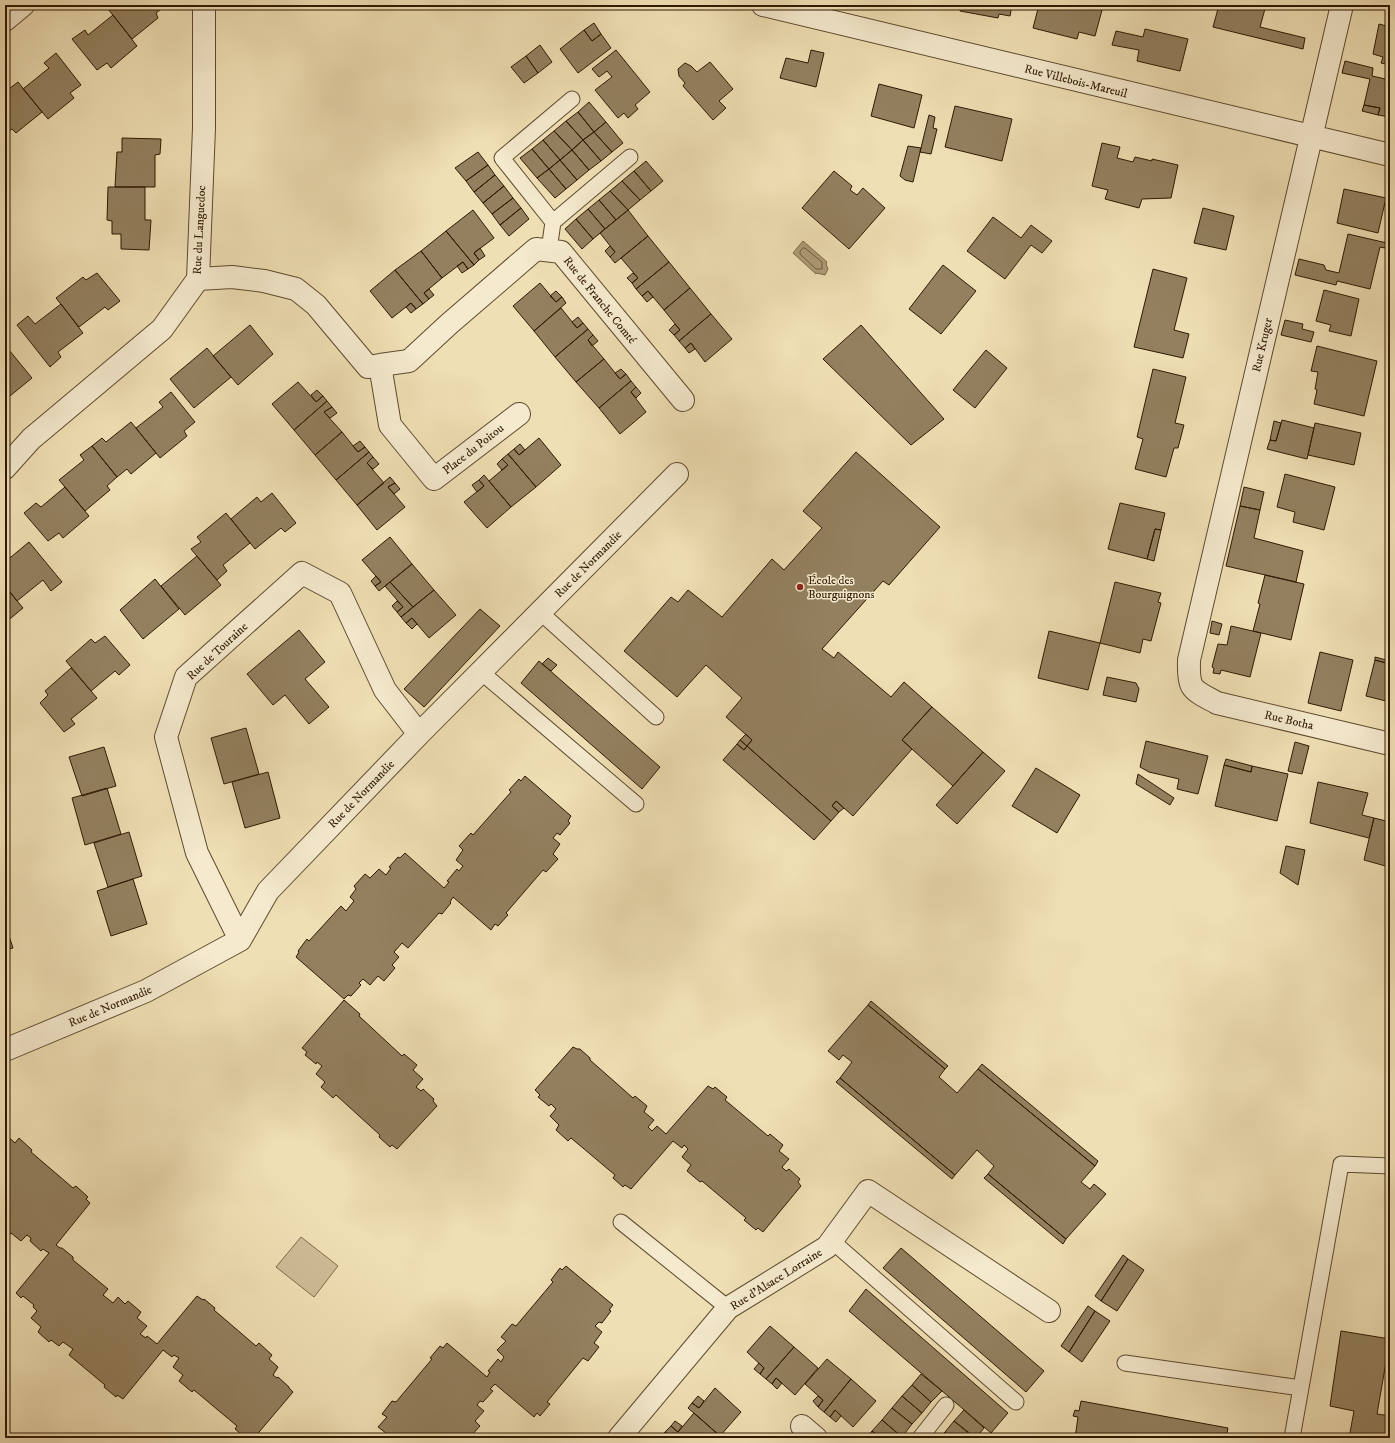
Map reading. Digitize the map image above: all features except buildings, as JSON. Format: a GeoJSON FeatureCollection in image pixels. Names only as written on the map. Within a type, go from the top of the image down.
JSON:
{"type":"FeatureCollection","features":[{"type":"Feature","properties":{"kind":"street"},"geometry":{"type":"LineString","coordinates":[[5,20],[23,5]]}},
{"type":"Feature","properties":{"kind":"street","name":"Rue du Languedoc"},"geometry":{"type":"LineString","coordinates":[[5,468],[31,439],[162,330],[198,279],[204,128],[204,5]]}},
{"type":"Feature","properties":{"kind":"street","name":"Rue Villebois-Mareuil"},"geometry":{"type":"LineString","coordinates":[[763,5],[1390,155]]}},
{"type":"Feature","properties":{"kind":"street","name":"Rue Kruger"},"geometry":{"type":"LineString","coordinates":[[1192,686],[1189,672],[1189,660],[1342,5]]}},
{"type":"Feature","properties":{"kind":"street","name":"Rue de Franche Comté"},"geometry":{"type":"LineString","coordinates":[[380,366],[409,361],[449,324],[536,249],[548,250],[561,252],[683,400]]}},
{"type":"Feature","properties":{"kind":"street"},"geometry":{"type":"LineString","coordinates":[[198,279],[232,277],[264,281],[296,289],[316,305],[368,367],[380,366]]}},
{"type":"Feature","properties":{"kind":"street","name":"Place du Poitou"},"geometry":{"type":"LineString","coordinates":[[380,366],[390,426],[434,479],[519,414]]}},
{"type":"Feature","properties":{"kind":"street","name":"Rue de Normandie"},"geometry":{"type":"LineString","coordinates":[[5,1050],[146,991],[240,940],[268,891],[419,734],[677,474]]}},
{"type":"Feature","properties":{"kind":"street","name":"Rue de Touraine"},"geometry":{"type":"LineString","coordinates":[[240,940],[197,853],[166,737],[186,677],[302,573],[340,593],[385,690],[419,734]]}},
{"type":"Feature","properties":{"kind":"street","name":"Rue Botha"},"geometry":{"type":"LineString","coordinates":[[1192,686],[1203,696],[1217,702],[1390,744]]}},
{"type":"Feature","properties":{"kind":"street","name":"Rue d'Alsace Lorraine"},"geometry":{"type":"LineString","coordinates":[[619,1438],[728,1308],[827,1247],[868,1191],[1049,1310]]}},
{"type":"Feature","properties":{"kind":"lane"},"geometry":{"type":"LineString","coordinates":[[553,222],[502,158],[572,99]]}},
{"type":"Feature","properties":{"kind":"lane"},"geometry":{"type":"LineString","coordinates":[[548,250],[553,222],[630,157]]}},
{"type":"Feature","properties":{"kind":"lane"},"geometry":{"type":"LineString","coordinates":[[540,612],[656,717]]}},
{"type":"Feature","properties":{"kind":"lane"},"geometry":{"type":"LineString","coordinates":[[481,672],[636,804]]}},
{"type":"Feature","properties":{"kind":"lane"},"geometry":{"type":"LineString","coordinates":[[1292,1438],[1341,1164],[1390,1166]]}},
{"type":"Feature","properties":{"kind":"lane"},"geometry":{"type":"LineString","coordinates":[[621,1222],[728,1308]]}},
{"type":"Feature","properties":{"kind":"lane"},"geometry":{"type":"LineString","coordinates":[[832,1241],[1016,1402]]}},
{"type":"Feature","properties":{"kind":"lane"},"geometry":{"type":"LineString","coordinates":[[1125,1363],[1301,1388]]}},
{"type":"Feature","properties":{"kind":"lane"},"geometry":{"type":"LineString","coordinates":[[920,1438],[946,1405]]}},
{"type":"Feature","properties":{"kind":"shaded area"},"geometry":{"type":"Polygon","coordinates":[[[301,1237],[338,1266],[314,1297],[276,1267],[301,1237]]]}},
{"type":"Feature","properties":{"kind":"water"},"geometry":{"type":"Polygon","coordinates":[[[803,241],[827,262],[826,264],[828,269],[825,275],[816,274],[793,253],[803,241]]]}},
{"type":"Feature","properties":{"kind":"place","name":"École des Bourguignons"},"geometry":{"type":"Point","coordinates":[800,587]}}]}
